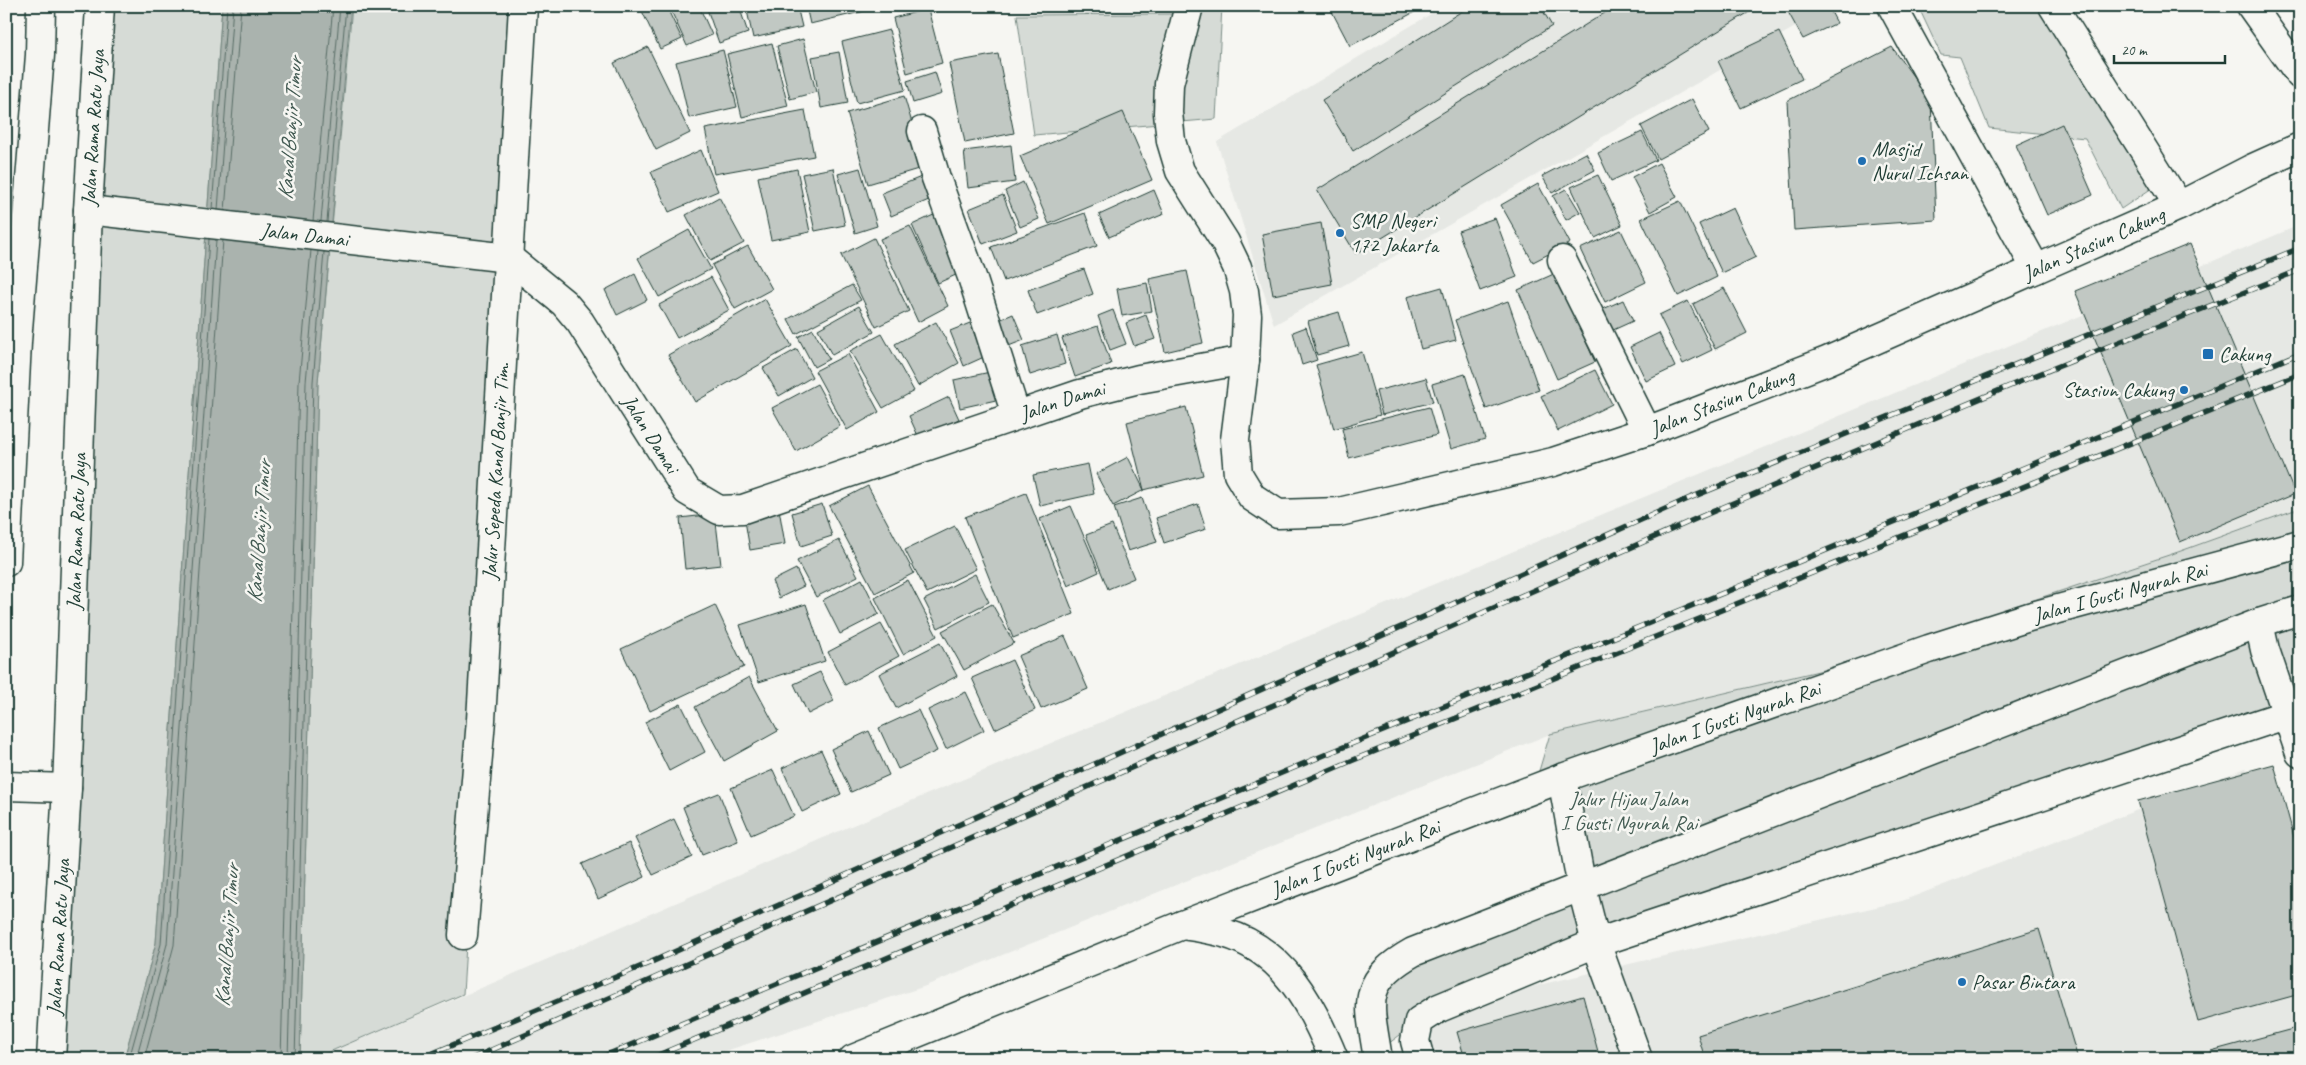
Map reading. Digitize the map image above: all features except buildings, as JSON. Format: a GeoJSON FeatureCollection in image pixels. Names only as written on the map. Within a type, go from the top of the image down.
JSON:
{"type":"FeatureCollection","features":[{"type":"Feature","properties":{"kind":"main road"},"geometry":{"type":"LineString","coordinates":[[6,562],[17,342],[40,55],[41,6]]}},
{"type":"Feature","properties":{"kind":"main road","name":"Jalan Rama Ratu Jaya"},"geometry":{"type":"LineString","coordinates":[[51,1059],[68,788],[88,210],[100,6]]}},
{"type":"Feature","properties":{"kind":"main road","name":"Jalur Sepeda Kanal Banjir Tim."},"geometry":{"type":"LineString","coordinates":[[463,935],[481,720],[523,6]]}},
{"type":"Feature","properties":{"kind":"main road","name":"Jalan Stasiun Cakung"},"geometry":{"type":"LineString","coordinates":[[1189,6],[1169,84],[1168,113],[1171,141],[1180,171],[1225,242],[1237,267],[1244,291],[1247,315],[1245,360],[1235,440],[1238,474],[1252,497],[1278,514],[1339,512],[1553,462],[1647,432],[1827,361],[2179,206],[2251,169],[2300,147]]}},
{"type":"Feature","properties":{"kind":"main road"},"geometry":{"type":"LineString","coordinates":[[1892,6],[2036,269]]}},
{"type":"Feature","properties":{"kind":"main road"},"geometry":{"type":"LineString","coordinates":[[2053,6],[2179,206]]}},
{"type":"Feature","properties":{"kind":"main road"},"geometry":{"type":"LineString","coordinates":[[2251,6],[2300,75]]}},
{"type":"Feature","properties":{"kind":"main road"},"geometry":{"type":"LineString","coordinates":[[922,131],[936,178],[972,277],[1016,415]]}},
{"type":"Feature","properties":{"kind":"main road","name":"Jalan Damai"},"geometry":{"type":"LineString","coordinates":[[88,210],[509,258],[564,303],[580,322],[686,491],[719,510],[743,510],[1080,394],[1139,379],[1245,360]]}},
{"type":"Feature","properties":{"kind":"main road"},"geometry":{"type":"LineString","coordinates":[[1562,260],[1647,432]]}},
{"type":"Feature","properties":{"kind":"main road","name":"Jalan I Gusti Ngurah Rai"},"geometry":{"type":"LineString","coordinates":[[853,1059],[1182,925],[1562,778],[1929,649],[2029,617],[2300,544]]}},
{"type":"Feature","properties":{"kind":"main road"},"geometry":{"type":"LineString","coordinates":[[1378,1059],[1369,1012],[1371,999],[1376,984],[1386,970],[1413,952],[1582,888],[2259,623],[2300,610]]}},
{"type":"Feature","properties":{"kind":"main road"},"geometry":{"type":"LineString","coordinates":[[2259,623],[2265,650],[2285,715],[2300,753]]}},
{"type":"Feature","properties":{"kind":"main road"},"geometry":{"type":"LineString","coordinates":[[1420,1059],[1414,1041],[1419,1021],[1439,1008],[1596,943],[2285,715]]}},
{"type":"Feature","properties":{"kind":"main road"},"geometry":{"type":"LineString","coordinates":[[1562,778],[1582,888],[1596,943],[1638,1059]]}},
{"type":"Feature","properties":{"kind":"main road"},"geometry":{"type":"LineString","coordinates":[[6,786],[68,788]]}},
{"type":"Feature","properties":{"kind":"main road"},"geometry":{"type":"LineString","coordinates":[[1182,925],[1224,933],[1255,945],[1281,966],[1306,999],[1319,1022],[1334,1059]]}},
{"type":"Feature","properties":{"kind":"shaded area","name":"SMP Negeri 172 Jakarta"},"geometry":{"type":"Polygon","coordinates":[[[1444,6],[1832,6],[1274,325],[1217,142],[1444,6]]]}},
{"type":"Feature","properties":{"kind":"shaded area"},"geometry":{"type":"Polygon","coordinates":[[[2300,225],[2300,508],[2178,552],[1823,670],[1550,734],[923,987],[701,1059],[313,1059],[500,980],[853,825],[2300,225]]]}},
{"type":"Feature","properties":{"kind":"shaded area"},"geometry":{"type":"Polygon","coordinates":[[[2246,768],[2300,873],[2300,1059],[1420,1059],[1439,1008],[1902,901],[2246,768]]]}},
{"type":"Feature","properties":{"kind":"green space"},"geometry":{"type":"Polygon","coordinates":[[[100,6],[222,6],[156,943],[124,1059],[51,1059],[100,6]]]}},
{"type":"Feature","properties":{"kind":"green space"},"geometry":{"type":"Polygon","coordinates":[[[352,6],[523,6],[463,994],[313,1059],[300,1059],[318,382],[352,6]]]}},
{"type":"Feature","properties":{"kind":"green space"},"geometry":{"type":"Polygon","coordinates":[[[1177,6],[1222,6],[1216,119],[1034,135],[1017,15],[1175,14],[1177,6]]]}},
{"type":"Feature","properties":{"kind":"green space"},"geometry":{"type":"Polygon","coordinates":[[[1918,6],[2049,6],[2158,184],[2121,209],[2085,138],[1989,128],[1960,57],[1941,55],[1918,6]]]}},
{"type":"Feature","properties":{"kind":"green space","name":"Jalur Hijau Jalan I Gusti Ngurah Rai"},"geometry":{"type":"Polygon","coordinates":[[[2300,508],[2300,544],[2292,546],[2300,568],[2300,711],[1989,813],[1419,1021],[1377,1052],[1376,984],[1582,887],[1563,778],[1533,791],[1550,734],[1823,670],[2178,552],[2300,508]]]}},
{"type":"Feature","properties":{"kind":"water","name":"Kanal Banjir Timur"},"geometry":{"type":"Polygon","coordinates":[[[222,6],[351,6],[318,382],[300,1059],[124,1059],[156,943],[222,6]]]}},
{"type":"Feature","properties":{"kind":"railway"},"geometry":{"type":"LineString","coordinates":[[419,1059],[647,964],[1690,498],[2300,248]]}},
{"type":"Feature","properties":{"kind":"railway"},"geometry":{"type":"LineString","coordinates":[[471,1059],[1700,517],[2024,380],[2300,270]]}},
{"type":"Feature","properties":{"kind":"railway"},"geometry":{"type":"LineString","coordinates":[[597,1059],[1346,746],[1728,591],[2300,353]]}},
{"type":"Feature","properties":{"kind":"railway"},"geometry":{"type":"LineString","coordinates":[[649,1059],[1351,761],[2300,374]]}},
{"type":"Feature","properties":{"kind":"place","name":"Masjid Nurul Ichsan"},"geometry":{"type":"Point","coordinates":[1862,161]}},
{"type":"Feature","properties":{"kind":"place","name":"SMP Negeri 172 Jakarta"},"geometry":{"type":"Point","coordinates":[1340,233]}},
{"type":"Feature","properties":{"kind":"place","name":"Cakung"},"geometry":{"type":"Point","coordinates":[2208,354]}},
{"type":"Feature","properties":{"kind":"place","name":"Stasiun Cakung"},"geometry":{"type":"Point","coordinates":[2184,390]}},
{"type":"Feature","properties":{"kind":"place","name":"Pasar Bintara"},"geometry":{"type":"Point","coordinates":[1962,982]}}]}
